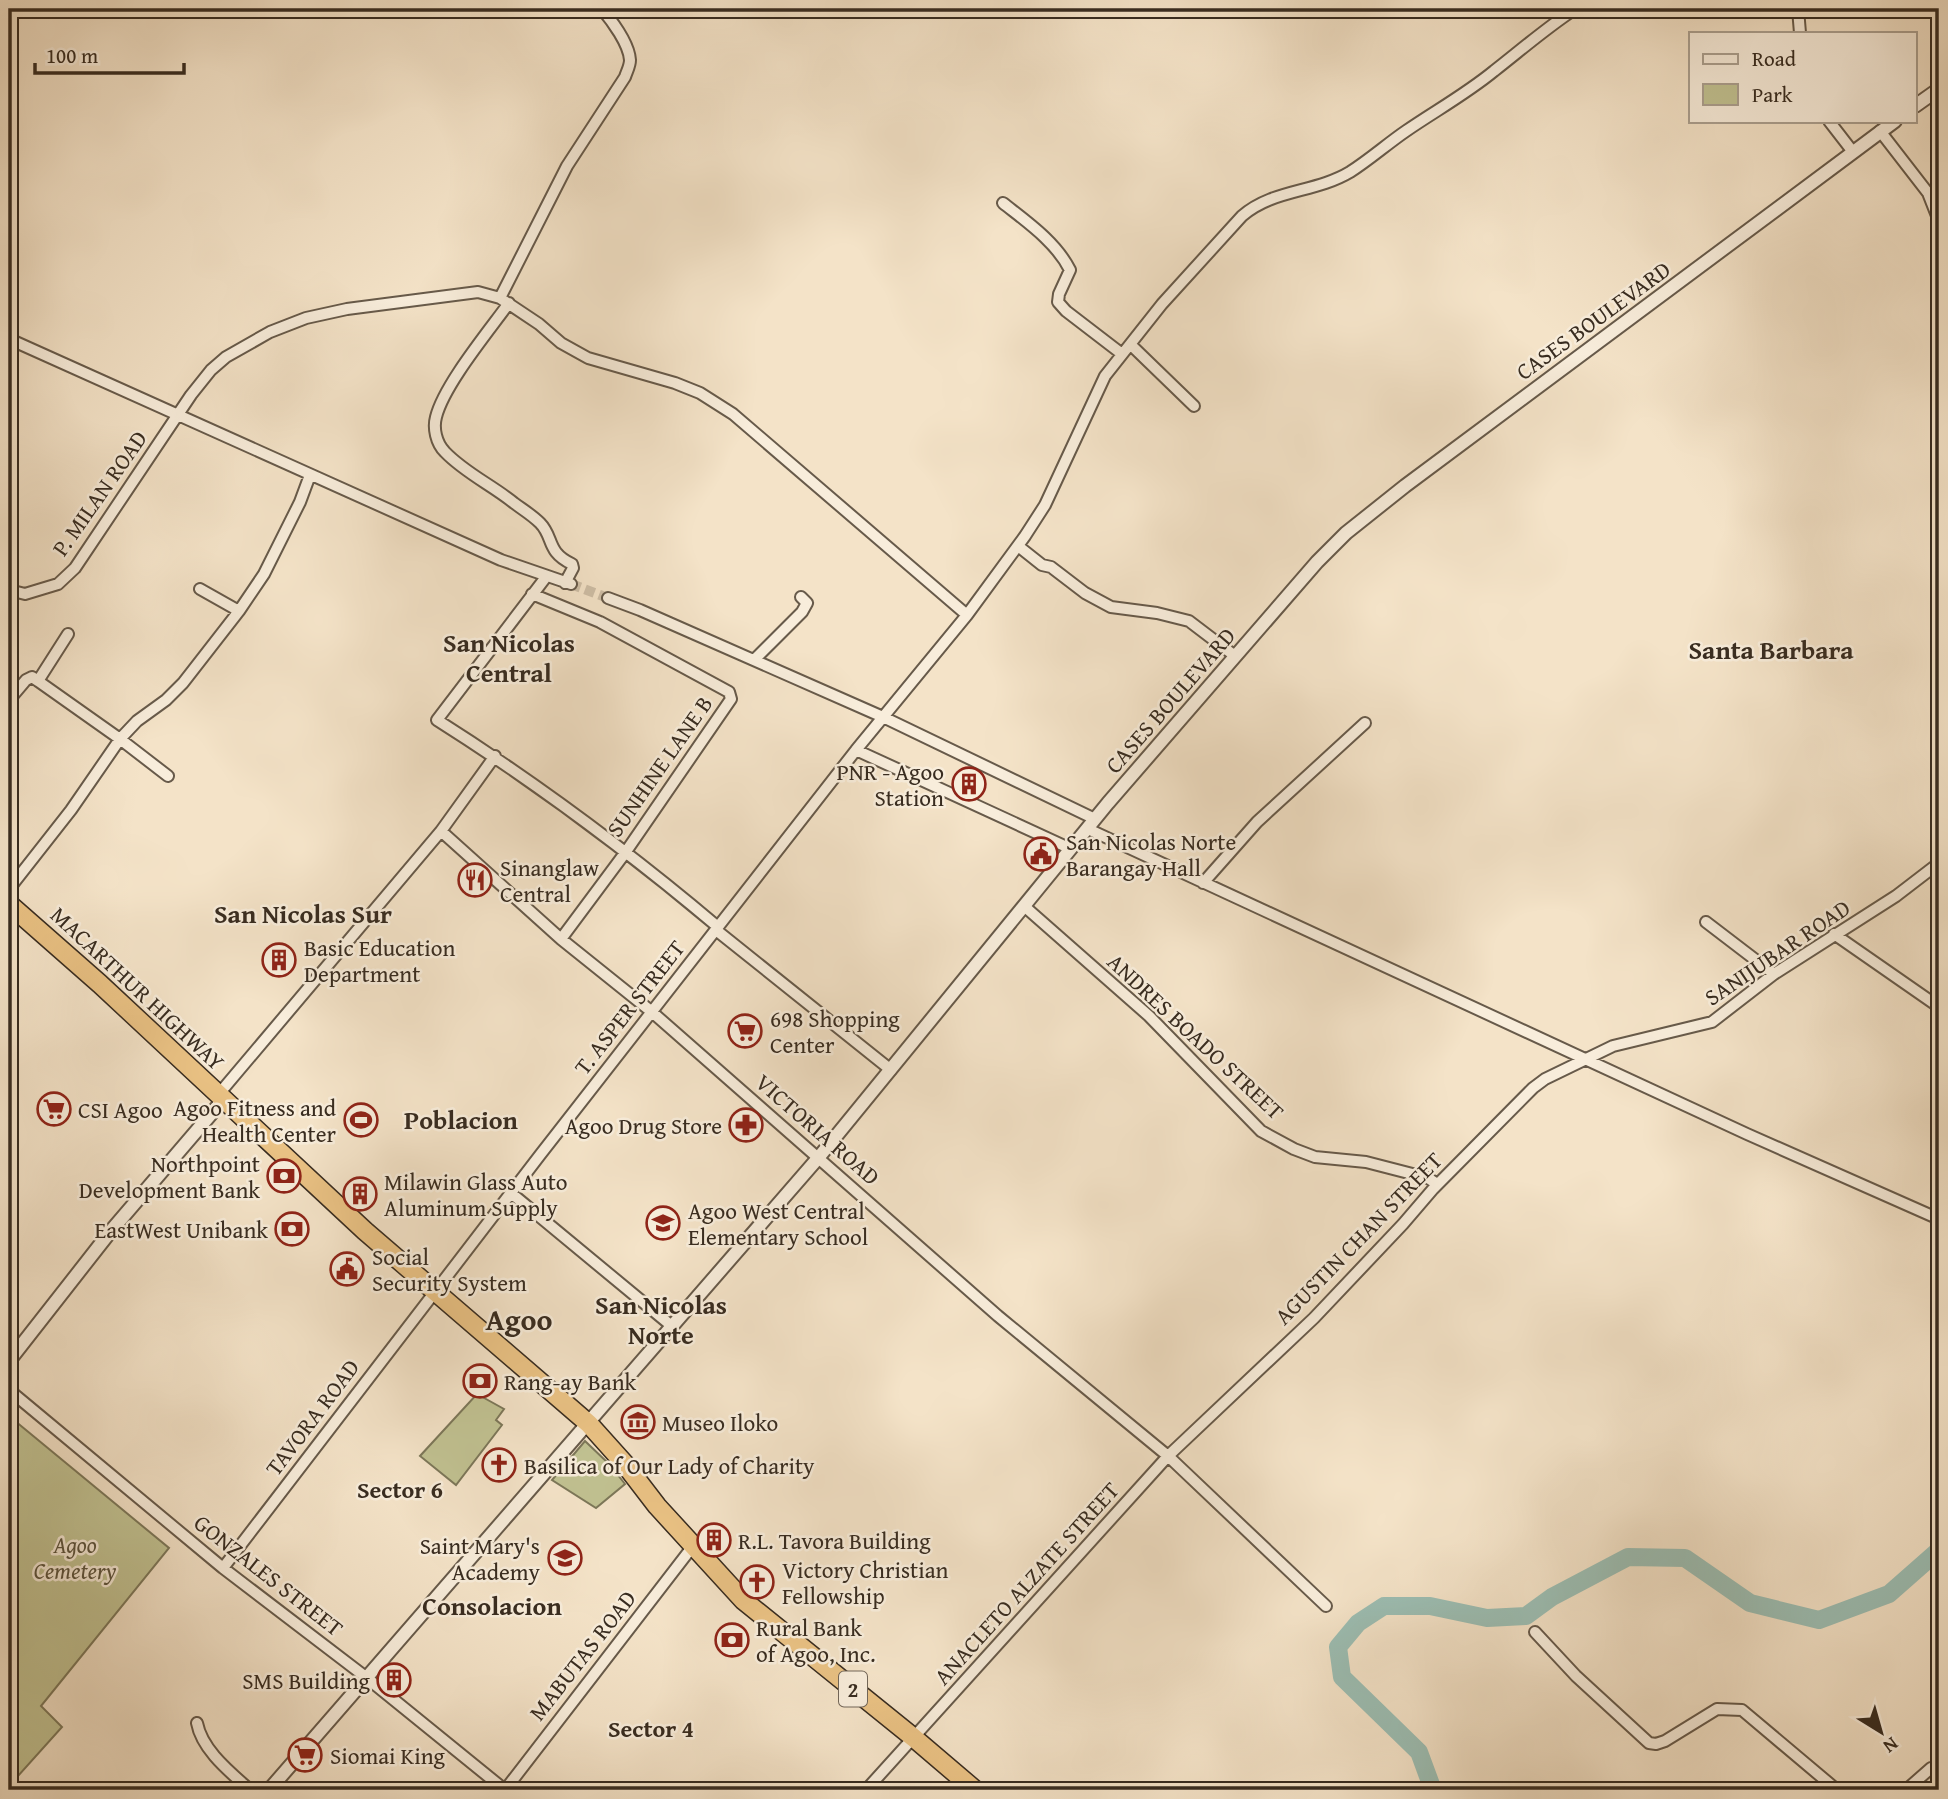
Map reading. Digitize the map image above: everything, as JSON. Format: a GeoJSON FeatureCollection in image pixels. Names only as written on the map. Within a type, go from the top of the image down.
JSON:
{"type":"FeatureCollection","features":[{"type":"Feature","properties":{"kind":"highway","name":"MACARTHUR HIGHWAY"},"geometry":{"type":"LineString","coordinates":[[9,904],[100,984],[365,1231],[589,1424],[743,1600],[975,1790]]}},
{"type":"Feature","properties":{"kind":"street"},"geometry":{"type":"LineString","coordinates":[[9,339],[501,560],[568,583],[572,564],[558,556],[541,524],[443,451],[435,435],[435,418],[460,370],[504,301],[567,166],[625,77],[630,65],[626,48],[603,9]]}},
{"type":"Feature","properties":{"kind":"street","name":"T. ASPER STREET"},"geometry":{"type":"LineString","coordinates":[[435,1291],[856,750],[967,615],[1018,546],[1045,505],[1105,376],[1162,304],[1249,210],[1270,198],[1327,183],[1350,172],[1406,131],[1468,91],[1535,36],[1574,9]]}},
{"type":"Feature","properties":{"kind":"street"},"geometry":{"type":"LineString","coordinates":[[1798,9],[1800,32]]}},
{"type":"Feature","properties":{"kind":"street"},"geometry":{"type":"LineString","coordinates":[[1916,105],[1939,89]]}},
{"type":"Feature","properties":{"kind":"street"},"geometry":{"type":"LineString","coordinates":[[1830,122],[1853,152]]}},
{"type":"Feature","properties":{"kind":"street","name":"CASES BOULEVARD"},"geometry":{"type":"LineString","coordinates":[[269,1790],[819,1157],[1091,824],[1328,550],[1365,517],[1894,122]]}},
{"type":"Feature","properties":{"kind":"street"},"geometry":{"type":"LineString","coordinates":[[1880,131],[1928,193],[1939,221]]}},
{"type":"Feature","properties":{"kind":"street"},"geometry":{"type":"LineString","coordinates":[[1003,203],[1039,233],[1066,261],[1070,270],[1058,302],[1122,354]]}},
{"type":"Feature","properties":{"kind":"street","name":"P. MILAN ROAD"},"geometry":{"type":"LineString","coordinates":[[9,590],[25,594],[58,584],[75,568],[211,370],[226,357],[270,332],[306,318],[347,309],[478,292],[504,301]]}},
{"type":"Feature","properties":{"kind":"street"},"geometry":{"type":"LineString","coordinates":[[504,301],[539,324],[561,343],[587,358],[675,383],[700,393],[733,414],[967,615]]}},
{"type":"Feature","properties":{"kind":"street"},"geometry":{"type":"LineString","coordinates":[[1131,345],[1194,405]]}},
{"type":"Feature","properties":{"kind":"street"},"geometry":{"type":"LineString","coordinates":[[9,890],[71,810],[121,739],[137,721],[166,700],[183,683],[239,611],[264,574],[282,540],[310,475]]}},
{"type":"Feature","properties":{"kind":"street"},"geometry":{"type":"LineString","coordinates":[[1018,546],[1042,565],[1051,567],[1085,593],[1111,607],[1157,613],[1189,621],[1235,656]]}},
{"type":"Feature","properties":{"kind":"street"},"geometry":{"type":"LineString","coordinates":[[546,577],[437,720],[495,756],[675,891],[891,1070]]}},
{"type":"Feature","properties":{"kind":"street"},"geometry":{"type":"LineString","coordinates":[[200,589],[239,611]]}},
{"type":"Feature","properties":{"kind":"street","name":"SUNHINE LANE B"},"geometry":{"type":"LineString","coordinates":[[532,594],[600,622],[729,692],[731,699],[625,853],[561,939]]}},
{"type":"Feature","properties":{"kind":"street"},"geometry":{"type":"LineString","coordinates":[[755,659],[802,612],[807,603],[801,597]]}},
{"type":"Feature","properties":{"kind":"street"},"geometry":{"type":"LineString","coordinates":[[608,598],[755,659],[883,717],[1203,883],[1747,1134],[1939,1219]]}},
{"type":"Feature","properties":{"kind":"street"},"geometry":{"type":"LineString","coordinates":[[38,681],[68,634]]}},
{"type":"Feature","properties":{"kind":"street"},"geometry":{"type":"LineString","coordinates":[[9,700],[26,680],[32,677],[121,739],[168,776]]}},
{"type":"Feature","properties":{"kind":"street"},"geometry":{"type":"LineString","coordinates":[[1203,883],[1256,822],[1365,723]]}},
{"type":"Feature","properties":{"kind":"street"},"geometry":{"type":"LineString","coordinates":[[856,750],[1071,849]]}},
{"type":"Feature","properties":{"kind":"street"},"geometry":{"type":"LineString","coordinates":[[9,1361],[221,1097],[442,831],[495,756]]}},
{"type":"Feature","properties":{"kind":"street","name":"VICTORIA ROAD"},"geometry":{"type":"LineString","coordinates":[[442,831],[561,939],[652,1012],[998,1316],[1168,1456],[1326,1606]]}},
{"type":"Feature","properties":{"kind":"street","name":"SANIJUBAR ROAD"},"geometry":{"type":"LineString","coordinates":[[1585,1059],[1612,1046],[1712,1022],[1774,974],[1896,897],[1939,863]]}},
{"type":"Feature","properties":{"kind":"street","name":"ANDRES BOADO STREET"},"geometry":{"type":"LineString","coordinates":[[1024,906],[1149,1016],[1261,1130],[1294,1149],[1315,1157],[1366,1162],[1428,1178],[1437,1184]]}},
{"type":"Feature","properties":{"kind":"street"},"geometry":{"type":"LineString","coordinates":[[1706,922],[1774,974]]}},
{"type":"Feature","properties":{"kind":"street"},"geometry":{"type":"LineString","coordinates":[[1834,934],[1939,1007]]}},
{"type":"Feature","properties":{"kind":"street","name":"AGUSTIN CHAN STREET"},"geometry":{"type":"LineString","coordinates":[[1168,1456],[1314,1318],[1437,1184],[1539,1083],[1585,1059]]}},
{"type":"Feature","properties":{"kind":"street"},"geometry":{"type":"LineString","coordinates":[[511,1193],[673,1327]]}},
{"type":"Feature","properties":{"kind":"street","name":"TAVORA ROAD"},"geometry":{"type":"LineString","coordinates":[[223,1568],[435,1291]]}},
{"type":"Feature","properties":{"kind":"street","name":"GONZALES STREET"},"geometry":{"type":"LineString","coordinates":[[9,1390],[223,1568],[367,1678],[505,1790]]}},
{"type":"Feature","properties":{"kind":"street","name":"ANACLETO ALZATE STREET"},"geometry":{"type":"LineString","coordinates":[[866,1790],[1168,1456]]}},
{"type":"Feature","properties":{"kind":"street","name":"MABUTAS ROAD"},"geometry":{"type":"LineString","coordinates":[[505,1790],[693,1546]]}},
{"type":"Feature","properties":{"kind":"street"},"geometry":{"type":"LineString","coordinates":[[1535,1632],[1576,1676],[1650,1743],[1665,1741],[1717,1709],[1742,1710],[1837,1790]]}},
{"type":"Feature","properties":{"kind":"street"},"geometry":{"type":"LineString","coordinates":[[197,1723],[198,1733],[206,1745],[250,1790]]}},
{"type":"Feature","properties":{"kind":"street"},"geometry":{"type":"LineString","coordinates":[[1906,1790],[1931,1768]]}},
{"type":"Feature","properties":{"kind":"green space"},"geometry":{"type":"Polygon","coordinates":[[[477,1394],[504,1409],[496,1420],[502,1425],[456,1485],[420,1456],[477,1394]]]}},
{"type":"Feature","properties":{"kind":"green space","name":"Agoo Cemetery"},"geometry":{"type":"Polygon","coordinates":[[[9,1416],[169,1548],[41,1706],[62,1727],[9,1786],[9,1416]]]}},
{"type":"Feature","properties":{"kind":"green space"},"geometry":{"type":"Polygon","coordinates":[[[585,1441],[625,1484],[596,1508],[552,1480],[585,1441]]]}},
{"type":"Feature","properties":{"kind":"waterway"},"geometry":{"type":"LineString","coordinates":[[1433,1790],[1419,1752],[1342,1677],[1338,1647],[1358,1623],[1384,1606],[1430,1606],[1487,1618],[1526,1616],[1552,1597],[1628,1557],[1685,1558],[1750,1603],[1819,1620],[1889,1594],[1939,1550]]}},
{"type":"Feature","properties":{"kind":"tunnel"},"geometry":{"type":"LineString","coordinates":[[571,584],[608,598]]}},
{"type":"Feature","properties":{"kind":"place","name":"PNR - Agoo Station"},"geometry":{"type":"Point","coordinates":[969,784]}},
{"type":"Feature","properties":{"kind":"place","name":"San Nicolas Norte Barangay Hall"},"geometry":{"type":"Point","coordinates":[1041,854]}},
{"type":"Feature","properties":{"kind":"place","name":"Sinanglaw Central"},"geometry":{"type":"Point","coordinates":[475,880]}},
{"type":"Feature","properties":{"kind":"place","name":"Basic Education Department"},"geometry":{"type":"Point","coordinates":[279,960]}},
{"type":"Feature","properties":{"kind":"place","name":"698 Shopping Center"},"geometry":{"type":"Point","coordinates":[745,1031]}},
{"type":"Feature","properties":{"kind":"place","name":"CSI Agoo"},"geometry":{"type":"Point","coordinates":[54,1109]}},
{"type":"Feature","properties":{"kind":"place","name":"Agoo Fitness and Health Center"},"geometry":{"type":"Point","coordinates":[361,1120]}},
{"type":"Feature","properties":{"kind":"place","name":"Agoo Drug Store"},"geometry":{"type":"Point","coordinates":[746,1125]}},
{"type":"Feature","properties":{"kind":"place","name":"Northpoint Development Bank"},"geometry":{"type":"Point","coordinates":[284,1176]}},
{"type":"Feature","properties":{"kind":"place","name":"Milawin Glass Auto Aluminum Supply"},"geometry":{"type":"Point","coordinates":[360,1194]}},
{"type":"Feature","properties":{"kind":"place","name":"Agoo West Central Elementary School"},"geometry":{"type":"Point","coordinates":[663,1223]}},
{"type":"Feature","properties":{"kind":"place","name":"EastWest Unibank"},"geometry":{"type":"Point","coordinates":[292,1229]}},
{"type":"Feature","properties":{"kind":"place","name":"Social Security System"},"geometry":{"type":"Point","coordinates":[347,1269]}},
{"type":"Feature","properties":{"kind":"place","name":"Rang-ay Bank"},"geometry":{"type":"Point","coordinates":[480,1381]}},
{"type":"Feature","properties":{"kind":"place","name":"Museo Iloko"},"geometry":{"type":"Point","coordinates":[638,1422]}},
{"type":"Feature","properties":{"kind":"place","name":"Basilica of Our Lady of Charity"},"geometry":{"type":"Point","coordinates":[499,1465]}},
{"type":"Feature","properties":{"kind":"place","name":"R.L. Tavora Building"},"geometry":{"type":"Point","coordinates":[714,1540]}},
{"type":"Feature","properties":{"kind":"place","name":"Saint Mary's Academy"},"geometry":{"type":"Point","coordinates":[565,1558]}},
{"type":"Feature","properties":{"kind":"place","name":"Victory Christian Fellowship"},"geometry":{"type":"Point","coordinates":[757,1582]}},
{"type":"Feature","properties":{"kind":"place","name":"Rural Bank of Agoo, Inc."},"geometry":{"type":"Point","coordinates":[732,1640]}},
{"type":"Feature","properties":{"kind":"place","name":"SMS Building"},"geometry":{"type":"Point","coordinates":[394,1680]}},
{"type":"Feature","properties":{"kind":"place","name":"Siomai King"},"geometry":{"type":"Point","coordinates":[305,1755]}},
{"type":"Feature","properties":{"kind":"district","name":"Santa Barbara"},"geometry":{"type":"Point","coordinates":[1771,649]}},
{"type":"Feature","properties":{"kind":"district","name":"San Nicolas Central"},"geometry":{"type":"Point","coordinates":[509,657]}},
{"type":"Feature","properties":{"kind":"district","name":"San Nicolas Sur"},"geometry":{"type":"Point","coordinates":[303,913]}},
{"type":"Feature","properties":{"kind":"district","name":"Poblacion"},"geometry":{"type":"Point","coordinates":[461,1119]}},
{"type":"Feature","properties":{"kind":"district","name":"Agoo"},"geometry":{"type":"Point","coordinates":[519,1319]}},
{"type":"Feature","properties":{"kind":"district","name":"San Nicolas Norte"},"geometry":{"type":"Point","coordinates":[661,1319]}},
{"type":"Feature","properties":{"kind":"district","name":"Sector 6"},"geometry":{"type":"Point","coordinates":[400,1489]}},
{"type":"Feature","properties":{"kind":"district","name":"Consolacion"},"geometry":{"type":"Point","coordinates":[492,1605]}},
{"type":"Feature","properties":{"kind":"district","name":"Sector 4"},"geometry":{"type":"Point","coordinates":[651,1728]}}]}
